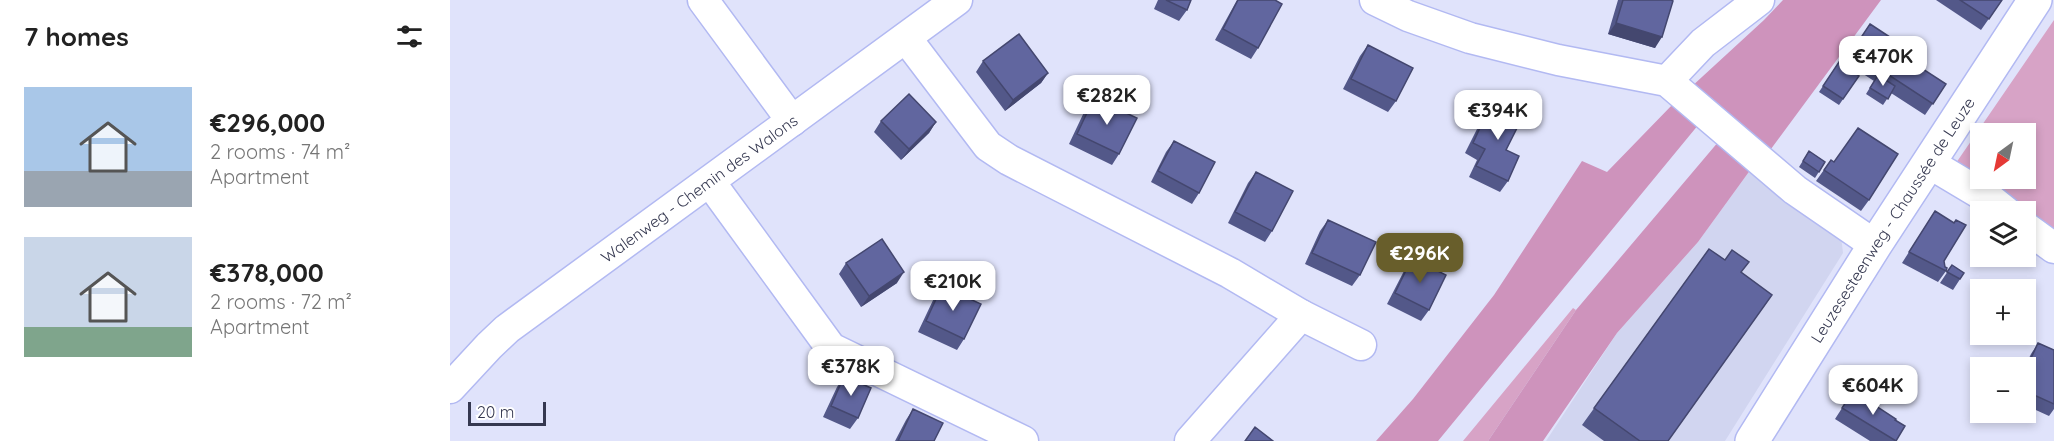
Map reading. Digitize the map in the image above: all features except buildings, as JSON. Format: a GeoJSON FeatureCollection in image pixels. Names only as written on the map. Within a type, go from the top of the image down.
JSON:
{"type":"FeatureCollection","features":[{"type":"Feature","properties":{"kind":"main road","name":"Leuzesesteenweg - Chaussée de Leuze"},"geometry":{"type":"LineString","coordinates":[[1752,441],[1875,245],[2035,0]]}},
{"type":"Feature","properties":{"kind":"street"},"geometry":{"type":"LineString","coordinates":[[702,0],[792,121]]}},
{"type":"Feature","properties":{"kind":"street","name":"Walenweg - Chemin des Walons"},"geometry":{"type":"LineString","coordinates":[[450,388],[507,329],[957,0]]}},
{"type":"Feature","properties":{"kind":"street"},"geometry":{"type":"LineString","coordinates":[[1375,0],[1408,16],[1470,38],[1558,60],[1667,81],[1795,190],[1875,245]]}},
{"type":"Feature","properties":{"kind":"street"},"geometry":{"type":"LineString","coordinates":[[1667,81],[1703,43],[1759,0]]}},
{"type":"Feature","properties":{"kind":"street"},"geometry":{"type":"LineString","coordinates":[[906,38],[988,146],[1009,160],[1230,273],[1301,315],[1361,345]]}},
{"type":"Feature","properties":{"kind":"street"},"geometry":{"type":"LineString","coordinates":[[1929,163],[1992,201]]}},
{"type":"Feature","properties":{"kind":"street"},"geometry":{"type":"LineString","coordinates":[[710,182],[831,348],[1023,441]]}},
{"type":"Feature","properties":{"kind":"street"},"geometry":{"type":"LineString","coordinates":[[2036,234],[2054,248]]}},
{"type":"Feature","properties":{"kind":"street"},"geometry":{"type":"LineString","coordinates":[[1190,441],[1301,315]]}},
{"type":"Feature","properties":{"kind":"shaded area"},"geometry":{"type":"Polygon","coordinates":[[[1783,0],[1881,0],[1768,153],[1690,88],[1783,0]]]}},
{"type":"Feature","properties":{"kind":"shaded area"},"geometry":{"type":"Polygon","coordinates":[[[2054,20],[2054,236],[2036,222],[2036,201],[2007,201],[1991,189],[2036,189],[2036,123],[1983,123],[2054,20]]]}},
{"type":"Feature","properties":{"kind":"shaded area"},"geometry":{"type":"Polygon","coordinates":[[[1673,104],[1699,124],[1438,441],[1376,441],[1413,399],[1494,295],[1582,161],[1607,172],[1673,104]]]}},
{"type":"Feature","properties":{"kind":"shaded area"},"geometry":{"type":"Polygon","coordinates":[[[1719,141],[1751,169],[1698,242],[1617,333],[1543,441],[1488,441],[1576,310],[1719,141]]]}},
{"type":"Feature","properties":{"kind":"shaded area"},"geometry":{"type":"Polygon","coordinates":[[[1970,143],[1970,173],[1956,163],[1970,143]]]}},
{"type":"Feature","properties":{"kind":"shaded area"},"geometry":{"type":"Polygon","coordinates":[[[1751,169],[1841,236],[1843,253],[1725,441],[1546,441],[1617,333],[1698,242],[1751,169]]]}},
{"type":"Feature","properties":{"kind":"shaded area"},"geometry":{"type":"Polygon","coordinates":[[[1573,308],[1576,310],[1488,441],[1463,441],[1573,308]]]}}]}
